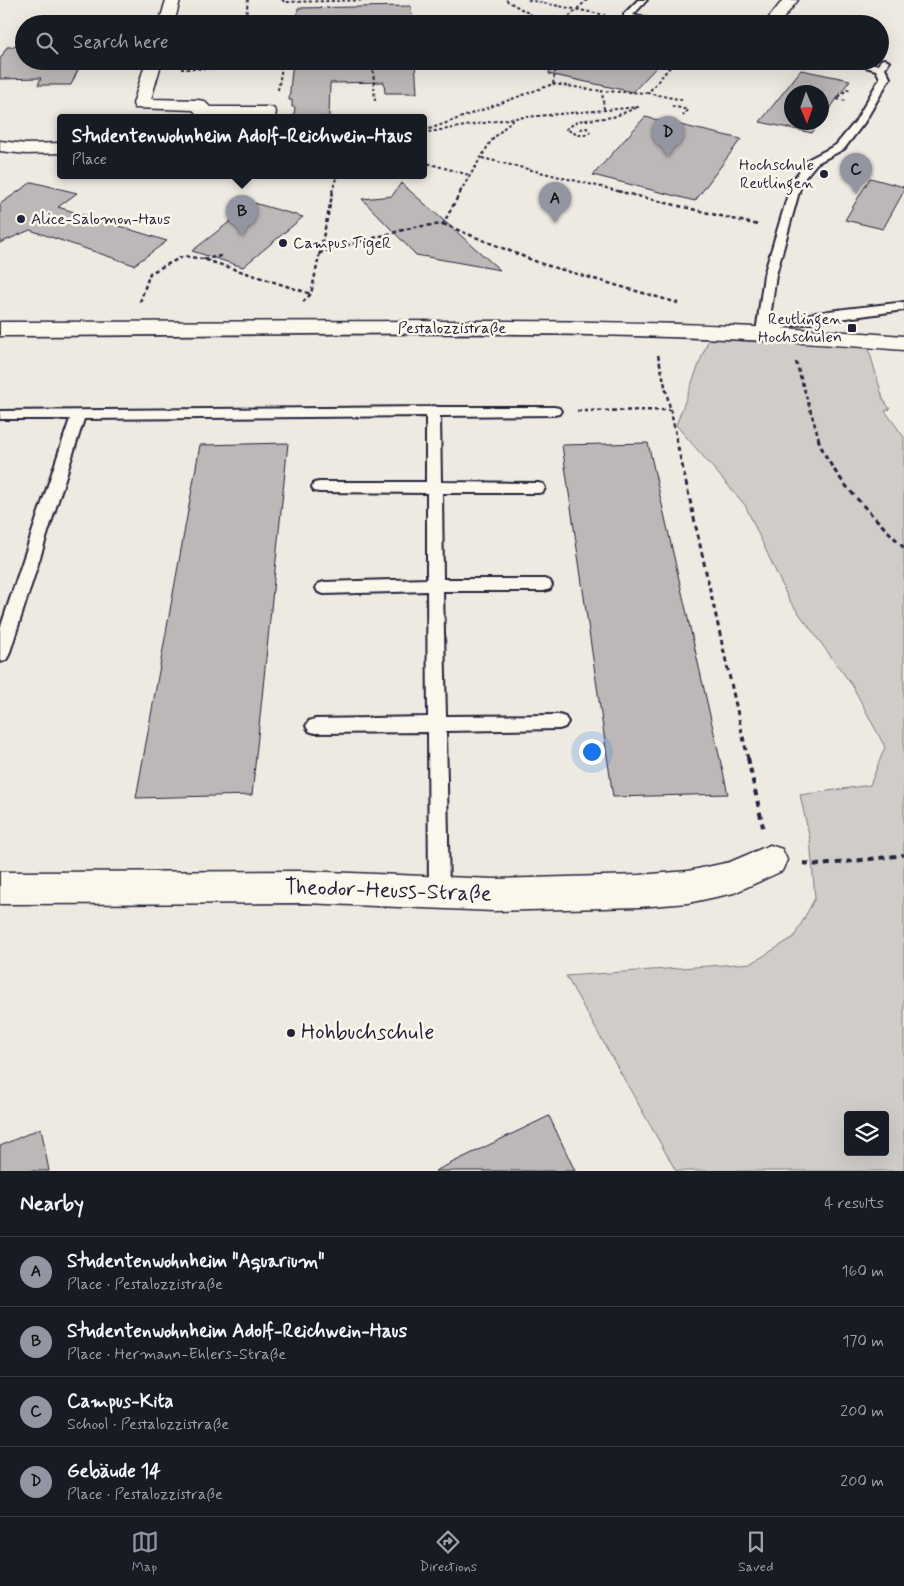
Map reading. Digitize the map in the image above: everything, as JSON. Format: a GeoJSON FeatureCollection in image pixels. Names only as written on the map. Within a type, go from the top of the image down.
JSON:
{"type":"FeatureCollection","features":[{"type":"Feature","properties":{"kind":"street"},"geometry":{"type":"LineString","coordinates":[[169,15],[174,0]]}},
{"type":"Feature","properties":{"kind":"street"},"geometry":{"type":"LineString","coordinates":[[778,15],[790,0]]}},
{"type":"Feature","properties":{"kind":"street"},"geometry":{"type":"LineString","coordinates":[[151,70],[141,104],[198,105],[203,114]]}},
{"type":"Feature","properties":{"kind":"street"},"geometry":{"type":"LineString","coordinates":[[0,146],[26,149],[57,148]]}},
{"type":"Feature","properties":{"kind":"street","name":"Pestalozzistraße"},"geometry":{"type":"LineString","coordinates":[[0,329],[652,328],[762,333],[904,343]]}},
{"type":"Feature","properties":{"kind":"street","name":"Theodor-Heuss-Straße"},"geometry":{"type":"LineString","coordinates":[[0,888],[304,887],[494,894],[567,894],[688,887],[734,877],[770,860]]}},
{"type":"Feature","properties":{"kind":"lane"},"geometry":{"type":"LineString","coordinates":[[628,15],[643,0]]}},
{"type":"Feature","properties":{"kind":"lane"},"geometry":{"type":"LineString","coordinates":[[762,333],[770,275],[797,181],[813,161],[840,147],[859,123],[885,78],[883,70]]}},
{"type":"Feature","properties":{"kind":"lane"},"geometry":{"type":"LineString","coordinates":[[762,333],[786,323],[904,306]]}},
{"type":"Feature","properties":{"kind":"lane"},"geometry":{"type":"LineString","coordinates":[[0,415],[433,410],[554,411]]}},
{"type":"Feature","properties":{"kind":"lane"},"geometry":{"type":"LineString","coordinates":[[433,410],[439,892]]}},
{"type":"Feature","properties":{"kind":"lane"},"geometry":{"type":"LineString","coordinates":[[0,655],[79,413]]}},
{"type":"Feature","properties":{"kind":"lane"},"geometry":{"type":"LineString","coordinates":[[319,487],[538,488]]}},
{"type":"Feature","properties":{"kind":"lane"},"geometry":{"type":"LineString","coordinates":[[324,588],[544,585]]}},
{"type":"Feature","properties":{"kind":"lane"},"geometry":{"type":"LineString","coordinates":[[314,726],[559,722]]}},
{"type":"Feature","properties":{"kind":"path"},"geometry":{"type":"LineString","coordinates":[[246,15],[248,0]]}},
{"type":"Feature","properties":{"kind":"path"},"geometry":{"type":"LineString","coordinates":[[282,0],[285,2],[379,0]]}},
{"type":"Feature","properties":{"kind":"path"},"geometry":{"type":"LineString","coordinates":[[506,0],[531,15]]}},
{"type":"Feature","properties":{"kind":"path"},"geometry":{"type":"LineString","coordinates":[[528,0],[604,15]]}},
{"type":"Feature","properties":{"kind":"path"},"geometry":{"type":"LineString","coordinates":[[571,15],[587,0]]}},
{"type":"Feature","properties":{"kind":"path"},"geometry":{"type":"LineString","coordinates":[[268,114],[274,110],[281,70]]}},
{"type":"Feature","properties":{"kind":"path"},"geometry":{"type":"LineString","coordinates":[[373,70],[375,103]]}},
{"type":"Feature","properties":{"kind":"path"},"geometry":{"type":"LineString","coordinates":[[553,84],[555,70]]}},
{"type":"Feature","properties":{"kind":"path"},"geometry":{"type":"LineString","coordinates":[[648,94],[668,70]]}},
{"type":"Feature","properties":{"kind":"path"},"geometry":{"type":"LineString","coordinates":[[427,131],[553,84],[602,91],[648,94],[682,100],[672,106],[688,110],[684,116]]}},
{"type":"Feature","properties":{"kind":"path"},"geometry":{"type":"LineString","coordinates":[[844,100],[838,98],[841,98],[847,89],[854,90]]}},
{"type":"Feature","properties":{"kind":"path"},"geometry":{"type":"LineString","coordinates":[[602,91],[604,109]]}},
{"type":"Feature","properties":{"kind":"path"},"geometry":{"type":"LineString","coordinates":[[427,131],[514,118],[639,107],[612,118],[590,117],[572,122],[566,129],[578,135],[587,135],[590,132],[587,128],[580,130]]}},
{"type":"Feature","properties":{"kind":"path"},"geometry":{"type":"LineString","coordinates":[[443,224],[469,175],[492,141],[514,118]]}},
{"type":"Feature","properties":{"kind":"path"},"geometry":{"type":"LineString","coordinates":[[482,158],[783,231]]}},
{"type":"Feature","properties":{"kind":"path"},"geometry":{"type":"LineString","coordinates":[[427,163],[469,175]]}},
{"type":"Feature","properties":{"kind":"path"},"geometry":{"type":"LineString","coordinates":[[291,329],[297,308],[311,294],[336,179]]}},
{"type":"Feature","properties":{"kind":"path"},"geometry":{"type":"LineString","coordinates":[[319,253],[414,227],[443,224],[542,264],[685,305]]}},
{"type":"Feature","properties":{"kind":"path"},"geometry":{"type":"LineString","coordinates":[[131,329],[150,273],[184,256],[203,258],[221,256]]}},
{"type":"Feature","properties":{"kind":"path"},"geometry":{"type":"LineString","coordinates":[[203,258],[311,294]]}},
{"type":"Feature","properties":{"kind":"path"},"geometry":{"type":"LineString","coordinates":[[652,328],[770,860],[820,865],[904,855]]}},
{"type":"Feature","properties":{"kind":"path"},"geometry":{"type":"LineString","coordinates":[[791,335],[795,357],[821,447],[830,465],[868,510],[904,548]]}},
{"type":"Feature","properties":{"kind":"path"},"geometry":{"type":"LineString","coordinates":[[554,411],[670,410]]}},
{"type":"Feature","properties":{"kind":"shaded area"},"geometry":{"type":"Polygon","coordinates":[[[712,330],[866,339],[883,399],[890,409],[885,411],[904,437],[904,1171],[676,1171],[566,976],[752,963],[794,937],[815,898],[810,839],[800,795],[870,785],[885,747],[852,685],[789,600],[745,505],[676,425],[712,330]]]}},
{"type":"Feature","properties":{"kind":"building"},"geometry":{"type":"Polygon","coordinates":[[[411,6],[412,15],[298,15],[298,8],[411,6]]]}},
{"type":"Feature","properties":{"kind":"building"},"geometry":{"type":"Polygon","coordinates":[[[15,45],[15,70],[78,70],[71,85],[38,85],[41,78],[0,79],[0,59],[7,47],[14,47],[15,45]]]}},
{"type":"Feature","properties":{"kind":"building"},"geometry":{"type":"Polygon","coordinates":[[[292,70],[416,70],[417,93],[385,93],[384,82],[330,83],[329,114],[294,114],[295,107],[292,107],[292,100],[289,100],[292,70]]]}},
{"type":"Feature","properties":{"kind":"building"},"geometry":{"type":"Polygon","coordinates":[[[549,70],[654,70],[633,92],[549,74],[549,70]]]}},
{"type":"Feature","properties":{"kind":"building"},"geometry":{"type":"Polygon","coordinates":[[[801,70],[850,80],[829,110],[829,85],[789,85],[801,70]]]}},
{"type":"Feature","properties":{"kind":"building"},"geometry":{"type":"Polygon","coordinates":[[[784,92],[784,127],[760,122],[784,92]]]}},
{"type":"Feature","properties":{"kind":"building"},"geometry":{"type":"Polygon","coordinates":[[[645,117],[741,139],[695,201],[593,175],[645,117]]]}},
{"type":"Feature","properties":{"kind":"building"},"geometry":{"type":"Polygon","coordinates":[[[798,130],[814,130],[812,133],[798,130]]]}},
{"type":"Feature","properties":{"kind":"building"},"geometry":{"type":"Polygon","coordinates":[[[870,178],[904,187],[904,191],[883,229],[845,220],[870,178]]]}},
{"type":"Feature","properties":{"kind":"building"},"geometry":{"type":"Polygon","coordinates":[[[32,182],[77,193],[58,207],[167,241],[134,265],[30,230],[0,243],[0,204],[32,182]]]}},
{"type":"Feature","properties":{"kind":"building"},"geometry":{"type":"Polygon","coordinates":[[[401,183],[500,270],[416,255],[362,199],[392,196],[401,183]]]}},
{"type":"Feature","properties":{"kind":"building"},"geometry":{"type":"Polygon","coordinates":[[[254,203],[303,217],[243,267],[192,251],[254,203]]]}},
{"type":"Feature","properties":{"kind":"building"},"geometry":{"type":"Polygon","coordinates":[[[288,443],[252,795],[136,798],[200,445],[288,443]]]}},
{"type":"Feature","properties":{"kind":"building"},"geometry":{"type":"Polygon","coordinates":[[[648,443],[728,794],[613,797],[562,445],[648,443]]]}},
{"type":"Feature","properties":{"kind":"building"},"geometry":{"type":"Polygon","coordinates":[[[549,1116],[575,1171],[435,1171],[549,1116]]]}},
{"type":"Feature","properties":{"kind":"building"},"geometry":{"type":"Polygon","coordinates":[[[41,1128],[49,1171],[0,1171],[0,1146],[41,1128]]]}},
{"type":"Feature","properties":{"kind":"place","name":"Gebäude 14"},"geometry":{"type":"Point","coordinates":[668,157]}},
{"type":"Feature","properties":{"kind":"place","name":"Hochschule Reutlingen"},"geometry":{"type":"Point","coordinates":[824,174]}},
{"type":"Feature","properties":{"kind":"place","name":"Campus-Kita"},"geometry":{"type":"Point","coordinates":[856,194]}},
{"type":"Feature","properties":{"kind":"place","name":"Alice-Salomon-Haus"},"geometry":{"type":"Point","coordinates":[21,219]}},
{"type":"Feature","properties":{"kind":"place","name":"Studentenwohnheim \"Aquarium\""},"geometry":{"type":"Point","coordinates":[555,223]}},
{"type":"Feature","properties":{"kind":"place","name":"Studentenwohnheim Adolf-Reichwein-Haus"},"geometry":{"type":"Point","coordinates":[242,236]}},
{"type":"Feature","properties":{"kind":"place","name":"Campus TigeR"},"geometry":{"type":"Point","coordinates":[283,243]}},
{"type":"Feature","properties":{"kind":"place","name":"Reutlingen Hochschulen"},"geometry":{"type":"Point","coordinates":[852,328]}},
{"type":"Feature","properties":{"kind":"place","name":"Hohbuchschule"},"geometry":{"type":"Point","coordinates":[291,1033]}}]}
